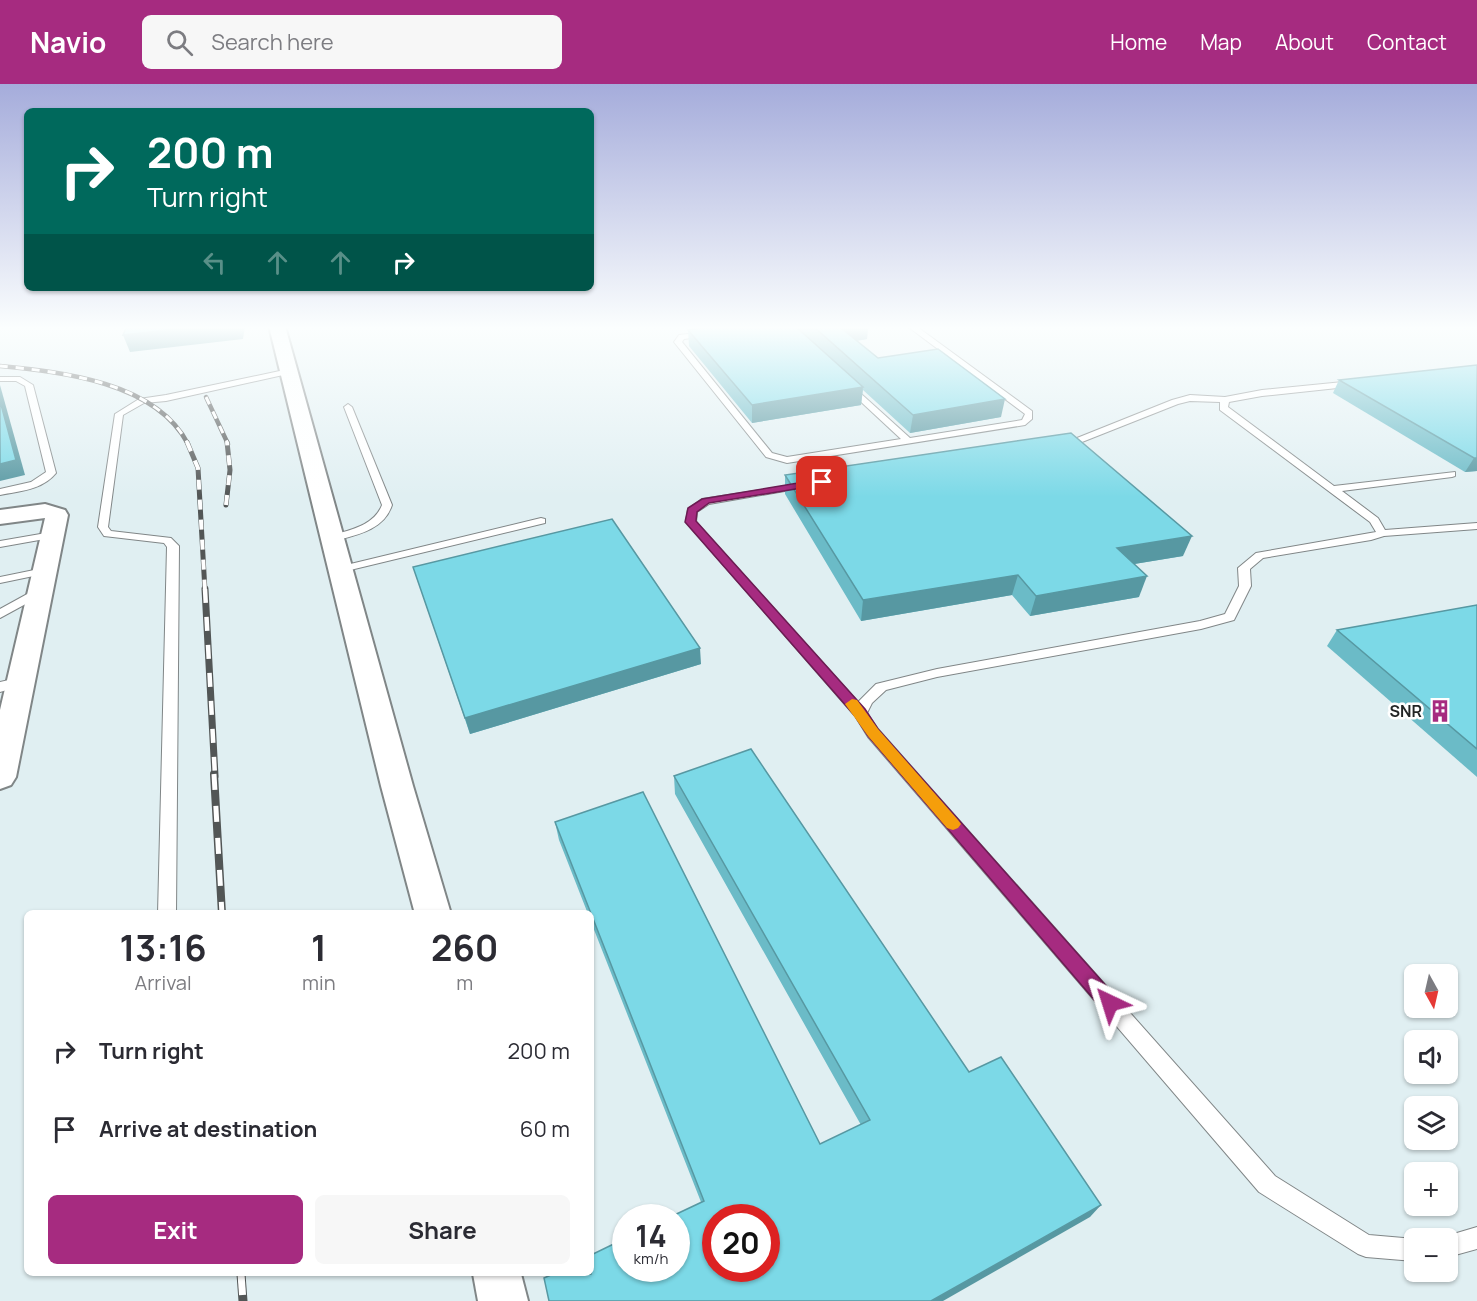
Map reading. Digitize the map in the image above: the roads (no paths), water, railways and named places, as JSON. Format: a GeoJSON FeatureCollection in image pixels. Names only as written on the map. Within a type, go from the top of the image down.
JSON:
{"type":"FeatureCollection","features":[{"type":"Feature","properties":{"kind":"street"},"geometry":{"type":"LineString","coordinates":[[292,383],[397,786],[432,910]]}},
{"type":"Feature","properties":{"kind":"street"},"geometry":{"type":"LineString","coordinates":[[0,517],[45,511],[57,515],[42,581],[11,684],[0,777]]}},
{"type":"Feature","properties":{"kind":"street"},"geometry":{"type":"LineString","coordinates":[[497,1276],[503,1301]]}},
{"type":"Feature","properties":{"kind":"lane"},"geometry":{"type":"LineString","coordinates":[[0,492],[36,483],[46,479],[51,473],[29,385],[25,383]]}},
{"type":"Feature","properties":{"kind":"lane"},"geometry":{"type":"LineString","coordinates":[[167,910],[173,546],[167,540],[108,534],[103,527],[119,414],[142,401],[235,383]]}},
{"type":"Feature","properties":{"kind":"lane"},"geometry":{"type":"LineString","coordinates":[[711,383],[769,455],[787,460],[1025,422],[1029,413],[988,383]]}},
{"type":"Feature","properties":{"kind":"lane"},"geometry":{"type":"LineString","coordinates":[[845,383],[908,441]]}},
{"type":"Feature","properties":{"kind":"lane"},"geometry":{"type":"LineString","coordinates":[[1044,446],[1079,440],[1190,398],[1225,400],[1262,393],[1357,383]]}},
{"type":"Feature","properties":{"kind":"lane"},"geometry":{"type":"LineString","coordinates":[[1225,400],[1223,408],[1229,415],[1334,489],[1374,520],[1382,533]]}},
{"type":"Feature","properties":{"kind":"lane"},"geometry":{"type":"LineString","coordinates":[[333,538],[375,524],[385,515],[387,506],[348,407]]}},
{"type":"Feature","properties":{"kind":"lane"},"geometry":{"type":"LineString","coordinates":[[1334,489],[1452,474]]}},
{"type":"Feature","properties":{"kind":"lane"},"geometry":{"type":"LineString","coordinates":[[811,484],[706,501],[692,511],[691,522],[860,713],[881,742],[1267,1184],[1366,1246],[1404,1249]]}},
{"type":"Feature","properties":{"kind":"lane"},"geometry":{"type":"LineString","coordinates":[[342,569],[541,521]]}},
{"type":"Feature","properties":{"kind":"lane"},"geometry":{"type":"LineString","coordinates":[[860,713],[866,700],[881,687],[937,673],[1201,626],[1230,617],[1245,586],[1244,568],[1260,555],[1371,537],[1382,533],[1477,526]]}},
{"type":"Feature","properties":{"kind":"lane"},"geometry":{"type":"LineString","coordinates":[[0,544],[52,535]]}},
{"type":"Feature","properties":{"kind":"lane"},"geometry":{"type":"LineString","coordinates":[[0,580],[42,581]]}},
{"type":"Feature","properties":{"kind":"lane"},"geometry":{"type":"LineString","coordinates":[[0,614],[42,581]]}},
{"type":"Feature","properties":{"kind":"lane"},"geometry":{"type":"LineString","coordinates":[[1458,1243],[1477,1238]]}},
{"type":"Feature","properties":{"kind":"railway"},"geometry":{"type":"LineString","coordinates":[[100,383],[131,394],[154,406],[173,423],[188,443]]}},
{"type":"Feature","properties":{"kind":"railway"},"geometry":{"type":"LineString","coordinates":[[206,397],[228,444]]}},
{"type":"Feature","properties":{"kind":"railway"},"geometry":{"type":"LineString","coordinates":[[226,505],[230,470],[227,442]]}},
{"type":"Feature","properties":{"kind":"railway"},"geometry":{"type":"LineString","coordinates":[[188,443],[198,468],[205,591]]}},
{"type":"Feature","properties":{"kind":"railway"},"geometry":{"type":"LineString","coordinates":[[205,589],[215,776]]}},
{"type":"Feature","properties":{"kind":"railway"},"geometry":{"type":"LineString","coordinates":[[214,774],[222,910]]}},
{"type":"Feature","properties":{"kind":"railway"},"geometry":{"type":"LineString","coordinates":[[241,1276],[243,1301]]}},
{"type":"Feature","properties":{"kind":"place","name":"SNR"},"geometry":{"type":"Point","coordinates":[1440,711]}}]}
